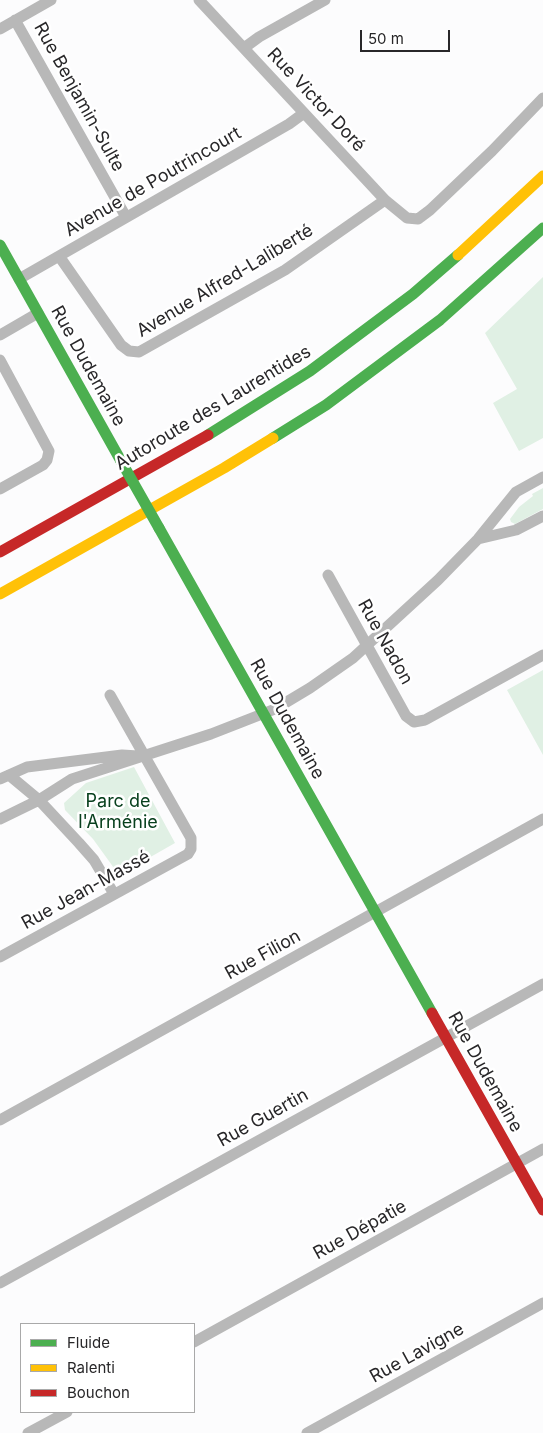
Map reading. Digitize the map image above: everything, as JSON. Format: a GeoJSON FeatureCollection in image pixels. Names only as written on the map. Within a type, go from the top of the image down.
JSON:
{"type":"FeatureCollection","features":[{"type":"Feature","properties":{"kind":"main road","name":"Autoroute des Laurentides"},"geometry":{"type":"LineString","coordinates":[[0,552],[211,433],[310,371],[413,294],[484,233],[543,176]]}},
{"type":"Feature","properties":{"kind":"main road"},"geometry":{"type":"LineString","coordinates":[[0,594],[244,457],[326,405],[392,358],[447,314],[543,228]]}},
{"type":"Feature","properties":{"kind":"main road","name":"Rue Dudemaine"},"geometry":{"type":"LineString","coordinates":[[0,245],[543,1210]]}},
{"type":"Feature","properties":{"kind":"street"},"geometry":{"type":"LineString","coordinates":[[0,29],[51,0]]}},
{"type":"Feature","properties":{"kind":"street","name":"Rue Victor Doré"},"geometry":{"type":"LineString","coordinates":[[199,0],[385,200],[399,214],[410,219],[418,218],[430,210],[492,151],[543,98]]}},
{"type":"Feature","properties":{"kind":"street"},"geometry":{"type":"LineString","coordinates":[[244,48],[259,36],[325,0]]}},
{"type":"Feature","properties":{"kind":"street","name":"Rue Benjamin-Sulte"},"geometry":{"type":"LineString","coordinates":[[15,20],[126,217]]}},
{"type":"Feature","properties":{"kind":"street","name":"Avenue de Poutrincourt"},"geometry":{"type":"LineString","coordinates":[[19,279],[280,129],[304,113]]}},
{"type":"Feature","properties":{"kind":"street","name":"Avenue Alfred-Laliberté"},"geometry":{"type":"LineString","coordinates":[[59,256],[121,345],[129,351],[139,352],[284,270],[385,200]]}},
{"type":"Feature","properties":{"kind":"street"},"geometry":{"type":"LineString","coordinates":[[0,335],[38,313]]}},
{"type":"Feature","properties":{"kind":"street"},"geometry":{"type":"LineString","coordinates":[[0,360],[49,451],[47,460],[43,465],[0,489]]}},
{"type":"Feature","properties":{"kind":"street"},"geometry":{"type":"LineString","coordinates":[[0,819],[39,800],[72,779],[145,757],[280,707],[353,658],[438,580],[478,539],[516,492],[543,477]]}},
{"type":"Feature","properties":{"kind":"street"},"geometry":{"type":"LineString","coordinates":[[478,539],[516,530],[543,516]]}},
{"type":"Feature","properties":{"kind":"street","name":"Rue Nadon"},"geometry":{"type":"LineString","coordinates":[[328,575],[406,716],[414,722],[425,720],[543,655]]}},
{"type":"Feature","properties":{"kind":"street"},"geometry":{"type":"LineString","coordinates":[[110,695],[145,757]]}},
{"type":"Feature","properties":{"kind":"street"},"geometry":{"type":"LineString","coordinates":[[5,777],[27,767],[122,755],[145,757]]}},
{"type":"Feature","properties":{"kind":"street","name":"Rue Jean-Massé"},"geometry":{"type":"LineString","coordinates":[[0,957],[188,854],[192,845],[191,838],[145,757]]}},
{"type":"Feature","properties":{"kind":"street"},"geometry":{"type":"LineString","coordinates":[[5,777],[39,800],[94,860],[114,894]]}},
{"type":"Feature","properties":{"kind":"street","name":"Rue Filion"},"geometry":{"type":"LineString","coordinates":[[0,1120],[543,819]]}},
{"type":"Feature","properties":{"kind":"street","name":"Rue Guertin"},"geometry":{"type":"LineString","coordinates":[[0,1283],[543,984]]}},
{"type":"Feature","properties":{"kind":"street","name":"Rue Dépatie"},"geometry":{"type":"LineString","coordinates":[[195,1341],[543,1149]]}},
{"type":"Feature","properties":{"kind":"street","name":"Rue Lavigne"},"geometry":{"type":"LineString","coordinates":[[307,1433],[543,1303]]}},
{"type":"Feature","properties":{"kind":"street"},"geometry":{"type":"LineString","coordinates":[[28,1433],[65,1413]]}},
{"type":"Feature","properties":{"kind":"green space"},"geometry":{"type":"Polygon","coordinates":[[[543,277],[543,438],[519,451],[493,403],[517,389],[485,333],[543,277]]]}},
{"type":"Feature","properties":{"kind":"green space"},"geometry":{"type":"Polygon","coordinates":[[[543,488],[543,509],[515,524],[511,522],[510,519],[519,507],[533,496],[532,494],[543,488]]]}},
{"type":"Feature","properties":{"kind":"green space"},"geometry":{"type":"Polygon","coordinates":[[[543,670],[543,755],[507,690],[543,670]]]}},
{"type":"Feature","properties":{"kind":"green space","name":"Parc de l'Arménie"},"geometry":{"type":"Polygon","coordinates":[[[134,767],[175,843],[119,875],[93,839],[65,810],[64,803],[86,783],[134,767]]]}},
{"type":"Feature","properties":{"kind":"traffic: fast"},"geometry":{"type":"LineString","coordinates":[[273,438],[326,405],[440,320],[543,228]]}},
{"type":"Feature","properties":{"kind":"traffic: fast"},"geometry":{"type":"LineString","coordinates":[[0,245],[121,461]]}},
{"type":"Feature","properties":{"kind":"traffic: fast"},"geometry":{"type":"LineString","coordinates":[[208,435],[310,371],[413,294],[458,255]]}},
{"type":"Feature","properties":{"kind":"traffic: fast"},"geometry":{"type":"LineString","coordinates":[[121,461],[159,528]]}},
{"type":"Feature","properties":{"kind":"traffic: fast"},"geometry":{"type":"LineString","coordinates":[[159,528],[432,1013]]}},
{"type":"Feature","properties":{"kind":"traffic: slow"},"geometry":{"type":"LineString","coordinates":[[458,255],[543,176]]}},
{"type":"Feature","properties":{"kind":"traffic: slow"},"geometry":{"type":"LineString","coordinates":[[0,594],[224,468],[273,438]]}},
{"type":"Feature","properties":{"kind":"traffic: jam"},"geometry":{"type":"LineString","coordinates":[[0,552],[208,435]]}},
{"type":"Feature","properties":{"kind":"traffic: jam"},"geometry":{"type":"LineString","coordinates":[[432,1013],[543,1210]]}}]}
